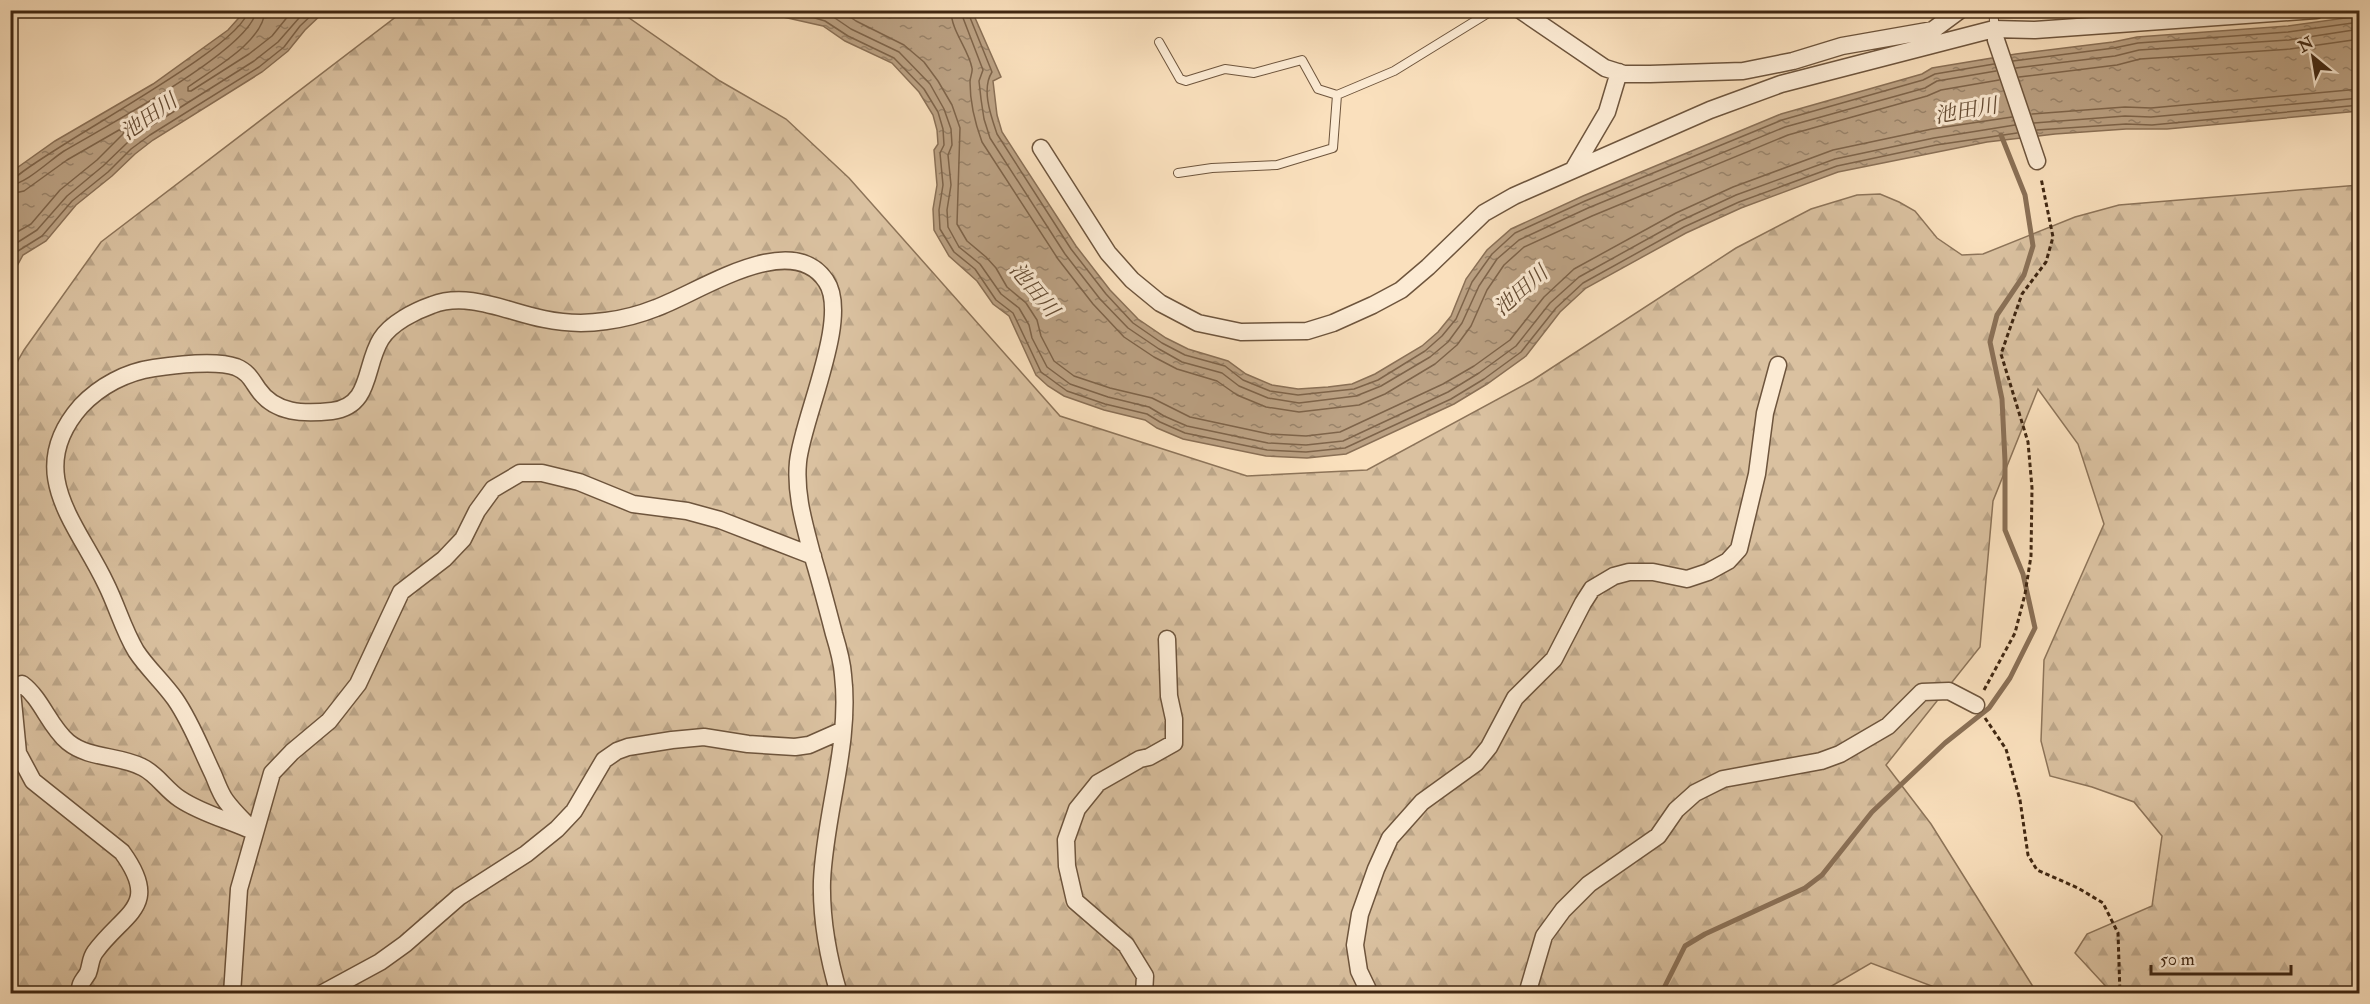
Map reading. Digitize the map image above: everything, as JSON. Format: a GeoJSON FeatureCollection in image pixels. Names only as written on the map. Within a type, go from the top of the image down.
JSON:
{"type":"FeatureCollection","features":[{"type":"Feature","properties":{"kind":"street"},"geometry":{"type":"LineString","coordinates":[[1520,10],[1605,68],[1619,72],[1689,73],[1753,69],[1793,61],[1842,46],[1933,30],[1960,10]]}},
{"type":"Feature","properties":{"kind":"street"},"geometry":{"type":"LineString","coordinates":[[1041,148],[1108,253],[1132,280],[1160,303],[1198,323],[1241,332],[1307,331],[1333,323],[1401,290],[1484,213],[1514,196],[1710,110],[1782,84],[1995,34],[2316,10]]}},
{"type":"Feature","properties":{"kind":"street"},"geometry":{"type":"LineString","coordinates":[[1995,34],[2037,161]]}},
{"type":"Feature","properties":{"kind":"street"},"geometry":{"type":"LineString","coordinates":[[1573,170],[1607,112],[1619,72]]}},
{"type":"Feature","properties":{"kind":"street"},"geometry":{"type":"LineString","coordinates":[[254,832],[224,799],[176,700],[139,655],[123,626],[106,583],[68,516],[61,494],[55,454],[57,442],[66,425],[88,399],[114,381],[153,368],[227,364],[246,373],[274,406],[303,413],[340,410],[350,406],[359,398],[383,336],[409,315],[437,303],[467,301],[548,321],[607,321],[655,309],[738,271],[777,260],[801,261],[814,267],[825,277],[832,290],[833,304],[827,356],[803,433],[798,467],[802,519],[843,667],[846,708],[822,879],[827,945],[839,993]]}},
{"type":"Feature","properties":{"kind":"street"},"geometry":{"type":"LineString","coordinates":[[1370,993],[1359,971],[1355,945],[1360,914],[1390,838],[1422,802],[1476,763],[1489,747],[1515,698],[1554,659],[1592,589],[1614,576],[1629,572],[1653,572],[1687,579],[1708,572],[1728,561],[1739,549],[1757,474],[1765,413],[1778,365]]}},
{"type":"Feature","properties":{"kind":"street"},"geometry":{"type":"LineString","coordinates":[[232,993],[239,889],[272,773],[292,752],[329,721],[358,684],[401,592],[444,559],[463,539],[477,511],[493,489],[520,474],[542,473],[579,482],[633,504],[687,511],[720,520],[813,556]]}},
{"type":"Feature","properties":{"kind":"street"},"geometry":{"type":"LineString","coordinates":[[1144,993],[1145,976],[1126,945],[1076,901],[1067,866],[1066,840],[1077,809],[1098,783],[1174,743],[1174,720],[1168,696],[1167,639]]}},
{"type":"Feature","properties":{"kind":"street"},"geometry":{"type":"LineString","coordinates":[[79,993],[82,979],[88,973],[90,959],[96,949],[130,914],[136,905],[140,888],[135,871],[122,852],[33,781],[24,767],[18,753],[12,692],[15,687],[22,684],[30,690],[60,735],[70,743],[93,755],[140,766],[156,776],[178,798],[199,811],[228,820],[254,832]]}},
{"type":"Feature","properties":{"kind":"street"},"geometry":{"type":"LineString","coordinates":[[1527,993],[1544,936],[1563,909],[1589,884],[1658,836],[1676,810],[1695,793],[1723,779],[1821,760],[1839,754],[1888,726],[1922,692],[1949,691],[1976,705]]}},
{"type":"Feature","properties":{"kind":"street"},"geometry":{"type":"LineString","coordinates":[[321,993],[380,962],[405,944],[459,897],[526,854],[557,830],[574,811],[604,760],[617,751],[628,747],[704,737],[748,744],[795,747],[821,741],[843,729]]}},
{"type":"Feature","properties":{"kind":"lane"},"geometry":{"type":"LineString","coordinates":[[1159,42],[1180,79],[1186,81],[1225,69],[1254,73],[1302,60],[1318,89],[1337,95],[1394,70],[1493,10]]}},
{"type":"Feature","properties":{"kind":"lane"},"geometry":{"type":"LineString","coordinates":[[1993,10],[1995,34]]}},
{"type":"Feature","properties":{"kind":"lane"},"geometry":{"type":"LineString","coordinates":[[1178,173],[1212,168],[1277,165],[1333,148],[1337,95]]}},
{"type":"Feature","properties":{"kind":"path"},"geometry":{"type":"LineString","coordinates":[[2037,161],[2053,237],[2046,262],[2022,294],[2001,354],[2028,442],[2032,488],[2031,556],[2025,594],[2015,633],[1976,705],[2006,749],[2020,800],[2028,855],[2037,870],[2078,888],[2103,903],[2118,933],[2120,993]]}},
{"type":"Feature","properties":{"kind":"green space"},"geometry":{"type":"Polygon","coordinates":[[[414,10],[619,11],[720,81],[786,119],[849,178],[1060,416],[1247,476],[1367,470],[1533,380],[1736,248],[1811,209],[1857,195],[1880,194],[1915,211],[1937,238],[1962,255],[1983,254],[2075,217],[2119,205],[2359,185],[2359,993],[2112,993],[2075,953],[2087,934],[2152,906],[2162,836],[2134,802],[2092,787],[2050,776],[2041,741],[2044,660],[2104,524],[2078,444],[2038,389],[1993,501],[1980,647],[1886,765],[1931,824],[2037,993],[1950,993],[1871,963],[1818,994],[11,994],[11,373],[24,350],[101,242],[401,13],[414,10]]]}},
{"type":"Feature","properties":{"kind":"water","name":"池田川"},"geometry":{"type":"Polygon","coordinates":[[[245,11],[325,11],[288,51],[262,72],[153,140],[135,154],[76,205],[46,241],[23,255],[11,277],[10,175],[14,170],[55,141],[153,84],[228,30],[245,11]]]}},
{"type":"Feature","properties":{"kind":"water","name":"池田川"},"geometry":{"type":"Polygon","coordinates":[[[756,11],[972,11],[1001,77],[993,81],[997,115],[1002,132],[1076,246],[1110,290],[1138,319],[1166,338],[1188,349],[1228,361],[1246,374],[1272,385],[1298,389],[1352,384],[1375,374],[1422,346],[1451,316],[1466,279],[1487,250],[1511,229],[1583,196],[1781,114],[1922,74],[1932,68],[2137,37],[2288,26],[2359,16],[2359,111],[2167,129],[2126,129],[2055,134],[1987,142],[1838,172],[1741,208],[1686,233],[1586,288],[1560,312],[1526,356],[1454,404],[1346,454],[1307,458],[1266,456],[1183,439],[1145,420],[1104,410],[1064,396],[1048,386],[1036,375],[1009,316],[993,304],[977,281],[949,256],[934,230],[933,209],[937,185],[934,150],[938,144],[937,130],[933,115],[919,92],[892,63],[845,41],[823,26],[756,11]]]}},
{"type":"Feature","properties":{"kind":"waterway"},"geometry":{"type":"LineString","coordinates":[[1664,994],[1664,988],[1685,946],[1705,934],[1805,888],[1822,875],[1872,812],[1945,743],[1989,708],[2010,678],[2035,628],[2023,574],[2005,530],[2002,399],[1990,342],[1997,315],[2024,275],[2033,246],[2025,195],[2001,135]]}}]}
